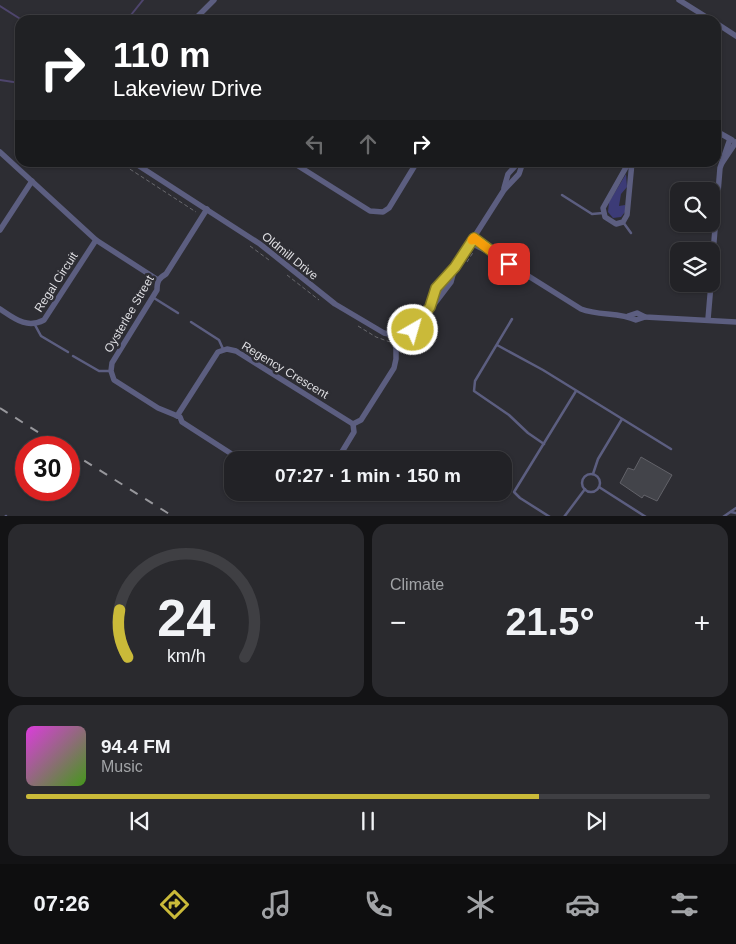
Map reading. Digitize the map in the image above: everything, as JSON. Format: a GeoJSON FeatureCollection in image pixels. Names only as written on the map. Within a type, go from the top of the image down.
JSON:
{"type":"FeatureCollection","features":[{"type":"Feature","properties":{"kind":"street"},"geometry":{"type":"LineString","coordinates":[[199,15],[214,0]]}},
{"type":"Feature","properties":{"kind":"street"},"geometry":{"type":"LineString","coordinates":[[679,0],[703,15]]}},
{"type":"Feature","properties":{"kind":"street"},"geometry":{"type":"LineString","coordinates":[[721,26],[736,36]]}},
{"type":"Feature","properties":{"kind":"street"},"geometry":{"type":"LineString","coordinates":[[721,133],[736,142],[721,164]]}},
{"type":"Feature","properties":{"kind":"street"},"geometry":{"type":"LineString","coordinates":[[721,164],[730,138]]}},
{"type":"Feature","properties":{"kind":"street"},"geometry":{"type":"LineString","coordinates":[[0,152],[15,165]]}},
{"type":"Feature","properties":{"kind":"street"},"geometry":{"type":"LineString","coordinates":[[17,167],[96,240],[158,280]]}},
{"type":"Feature","properties":{"kind":"street","name":"Oldmill Drive"},"geometry":{"type":"LineString","coordinates":[[141,167],[260,244],[335,304],[379,331],[396,339]]}},
{"type":"Feature","properties":{"kind":"street"},"geometry":{"type":"LineString","coordinates":[[300,167],[370,211],[378,212],[389,208],[414,167]]}},
{"type":"Feature","properties":{"kind":"street"},"geometry":{"type":"LineString","coordinates":[[504,190],[508,174],[514,167]]}},
{"type":"Feature","properties":{"kind":"street"},"geometry":{"type":"LineString","coordinates":[[342,451],[354,432],[353,424],[361,420],[394,368],[396,339],[416,328],[430,307],[452,282],[455,267],[504,190],[519,174],[521,167]]}},
{"type":"Feature","properties":{"kind":"street"},"geometry":{"type":"LineString","coordinates":[[627,167],[608,195],[602,213],[613,223],[623,222],[627,215],[630,167]]}},
{"type":"Feature","properties":{"kind":"street"},"geometry":{"type":"LineString","coordinates":[[714,242],[721,167]]}},
{"type":"Feature","properties":{"kind":"street"},"geometry":{"type":"LineString","coordinates":[[0,230],[32,180]]}},
{"type":"Feature","properties":{"kind":"street","name":"Oysterlee Street"},"geometry":{"type":"LineString","coordinates":[[207,209],[166,274],[158,280],[152,298],[112,363],[110,372],[114,380],[170,414],[177,416],[182,422],[227,451]]}},
{"type":"Feature","properties":{"kind":"street","name":"Regal Circuit"},"geometry":{"type":"LineString","coordinates":[[0,309],[26,324],[35,325],[44,320],[96,240]]}},
{"type":"Feature","properties":{"kind":"street"},"geometry":{"type":"LineString","coordinates":[[472,240],[477,247],[495,255]]}},
{"type":"Feature","properties":{"kind":"street"},"geometry":{"type":"LineString","coordinates":[[472,240],[581,309],[596,314],[628,316],[637,313],[645,317],[736,322]]}},
{"type":"Feature","properties":{"kind":"street"},"geometry":{"type":"LineString","coordinates":[[708,319],[710,292]]}},
{"type":"Feature","properties":{"kind":"street","name":"Regency Crescent"},"geometry":{"type":"LineString","coordinates":[[177,416],[218,352],[223,350],[236,351],[353,424]]}},
{"type":"Feature","properties":{"kind":"lane"},"geometry":{"type":"LineString","coordinates":[[562,195],[592,214],[602,213]]}},
{"type":"Feature","properties":{"kind":"lane"},"geometry":{"type":"LineString","coordinates":[[623,222],[631,233]]}},
{"type":"Feature","properties":{"kind":"lane"},"geometry":{"type":"LineString","coordinates":[[152,298],[178,313]]}},
{"type":"Feature","properties":{"kind":"lane"},"geometry":{"type":"LineString","coordinates":[[512,319],[475,382],[474,391],[509,415],[528,433],[544,444]]}},
{"type":"Feature","properties":{"kind":"lane"},"geometry":{"type":"LineString","coordinates":[[191,322],[219,340],[223,350]]}},
{"type":"Feature","properties":{"kind":"lane"},"geometry":{"type":"LineString","coordinates":[[35,325],[41,336],[68,352]]}},
{"type":"Feature","properties":{"kind":"lane"},"geometry":{"type":"LineString","coordinates":[[497,345],[576,391],[670,450]]}},
{"type":"Feature","properties":{"kind":"lane"},"geometry":{"type":"LineString","coordinates":[[73,356],[98,371],[110,372]]}},
{"type":"Feature","properties":{"kind":"lane"},"geometry":{"type":"LineString","coordinates":[[550,516],[520,498],[514,492],[576,391]]}},
{"type":"Feature","properties":{"kind":"lane"},"geometry":{"type":"LineString","coordinates":[[585,489],[583,484],[584,478],[592,474],[598,459],[622,419]]}},
{"type":"Feature","properties":{"kind":"lane"},"geometry":{"type":"LineString","coordinates":[[592,474],[599,479],[599,487]]}},
{"type":"Feature","properties":{"kind":"lane"},"geometry":{"type":"LineString","coordinates":[[585,489],[593,491],[599,487]]}},
{"type":"Feature","properties":{"kind":"lane"},"geometry":{"type":"LineString","coordinates":[[599,487],[646,516]]}},
{"type":"Feature","properties":{"kind":"lane"},"geometry":{"type":"LineString","coordinates":[[564,516],[585,489]]}},
{"type":"Feature","properties":{"kind":"lane"},"geometry":{"type":"LineString","coordinates":[[723,516],[736,508]]}},
{"type":"Feature","properties":{"kind":"lane"},"geometry":{"type":"LineString","coordinates":[[731,512],[736,513]]}},
{"type":"Feature","properties":{"kind":"path"},"geometry":{"type":"LineString","coordinates":[[127,167],[203,216]]}},
{"type":"Feature","properties":{"kind":"path"},"geometry":{"type":"LineString","coordinates":[[249,245],[264,258],[272,262]]}},
{"type":"Feature","properties":{"kind":"path"},"geometry":{"type":"LineString","coordinates":[[463,267],[477,247]]}},
{"type":"Feature","properties":{"kind":"path"},"geometry":{"type":"LineString","coordinates":[[286,274],[322,302]]}},
{"type":"Feature","properties":{"kind":"path"},"geometry":{"type":"LineString","coordinates":[[355,324],[388,342],[396,339],[405,342],[422,331]]}},
{"type":"Feature","properties":{"kind":"shaded area"},"geometry":{"type":"Polygon","coordinates":[[[626,174],[627,187],[621,194],[619,206],[625,205],[625,212],[621,217],[613,218],[608,212],[609,202],[626,174]]]}},
{"type":"Feature","properties":{"kind":"building"},"geometry":{"type":"Polygon","coordinates":[[[641,457],[672,475],[657,501],[644,495],[642,498],[620,483],[628,468],[634,470],[641,457]]]}},
{"type":"Feature","properties":{"kind":"waterway"},"geometry":{"type":"LineString","coordinates":[[131,15],[143,0]]}},
{"type":"Feature","properties":{"kind":"waterway"},"geometry":{"type":"LineString","coordinates":[[0,6],[15,16]]}},
{"type":"Feature","properties":{"kind":"waterway"},"geometry":{"type":"LineString","coordinates":[[0,80],[15,82]]}},
{"type":"Feature","properties":{"kind":"railway"},"geometry":{"type":"LineString","coordinates":[[0,408],[44,436]]}},
{"type":"Feature","properties":{"kind":"railway"},"geometry":{"type":"LineString","coordinates":[[80,458],[172,516]]}},
{"type":"Feature","properties":{"kind":"slow traffic"},"geometry":{"type":"LineString","coordinates":[[472,240],[474,238],[496,255]]}},
{"type":"Feature","properties":{"kind":"route"},"geometry":{"type":"LineString","coordinates":[[413,330],[418,326],[430,307],[436,288],[452,271],[474,238],[509,264]]}}]}
